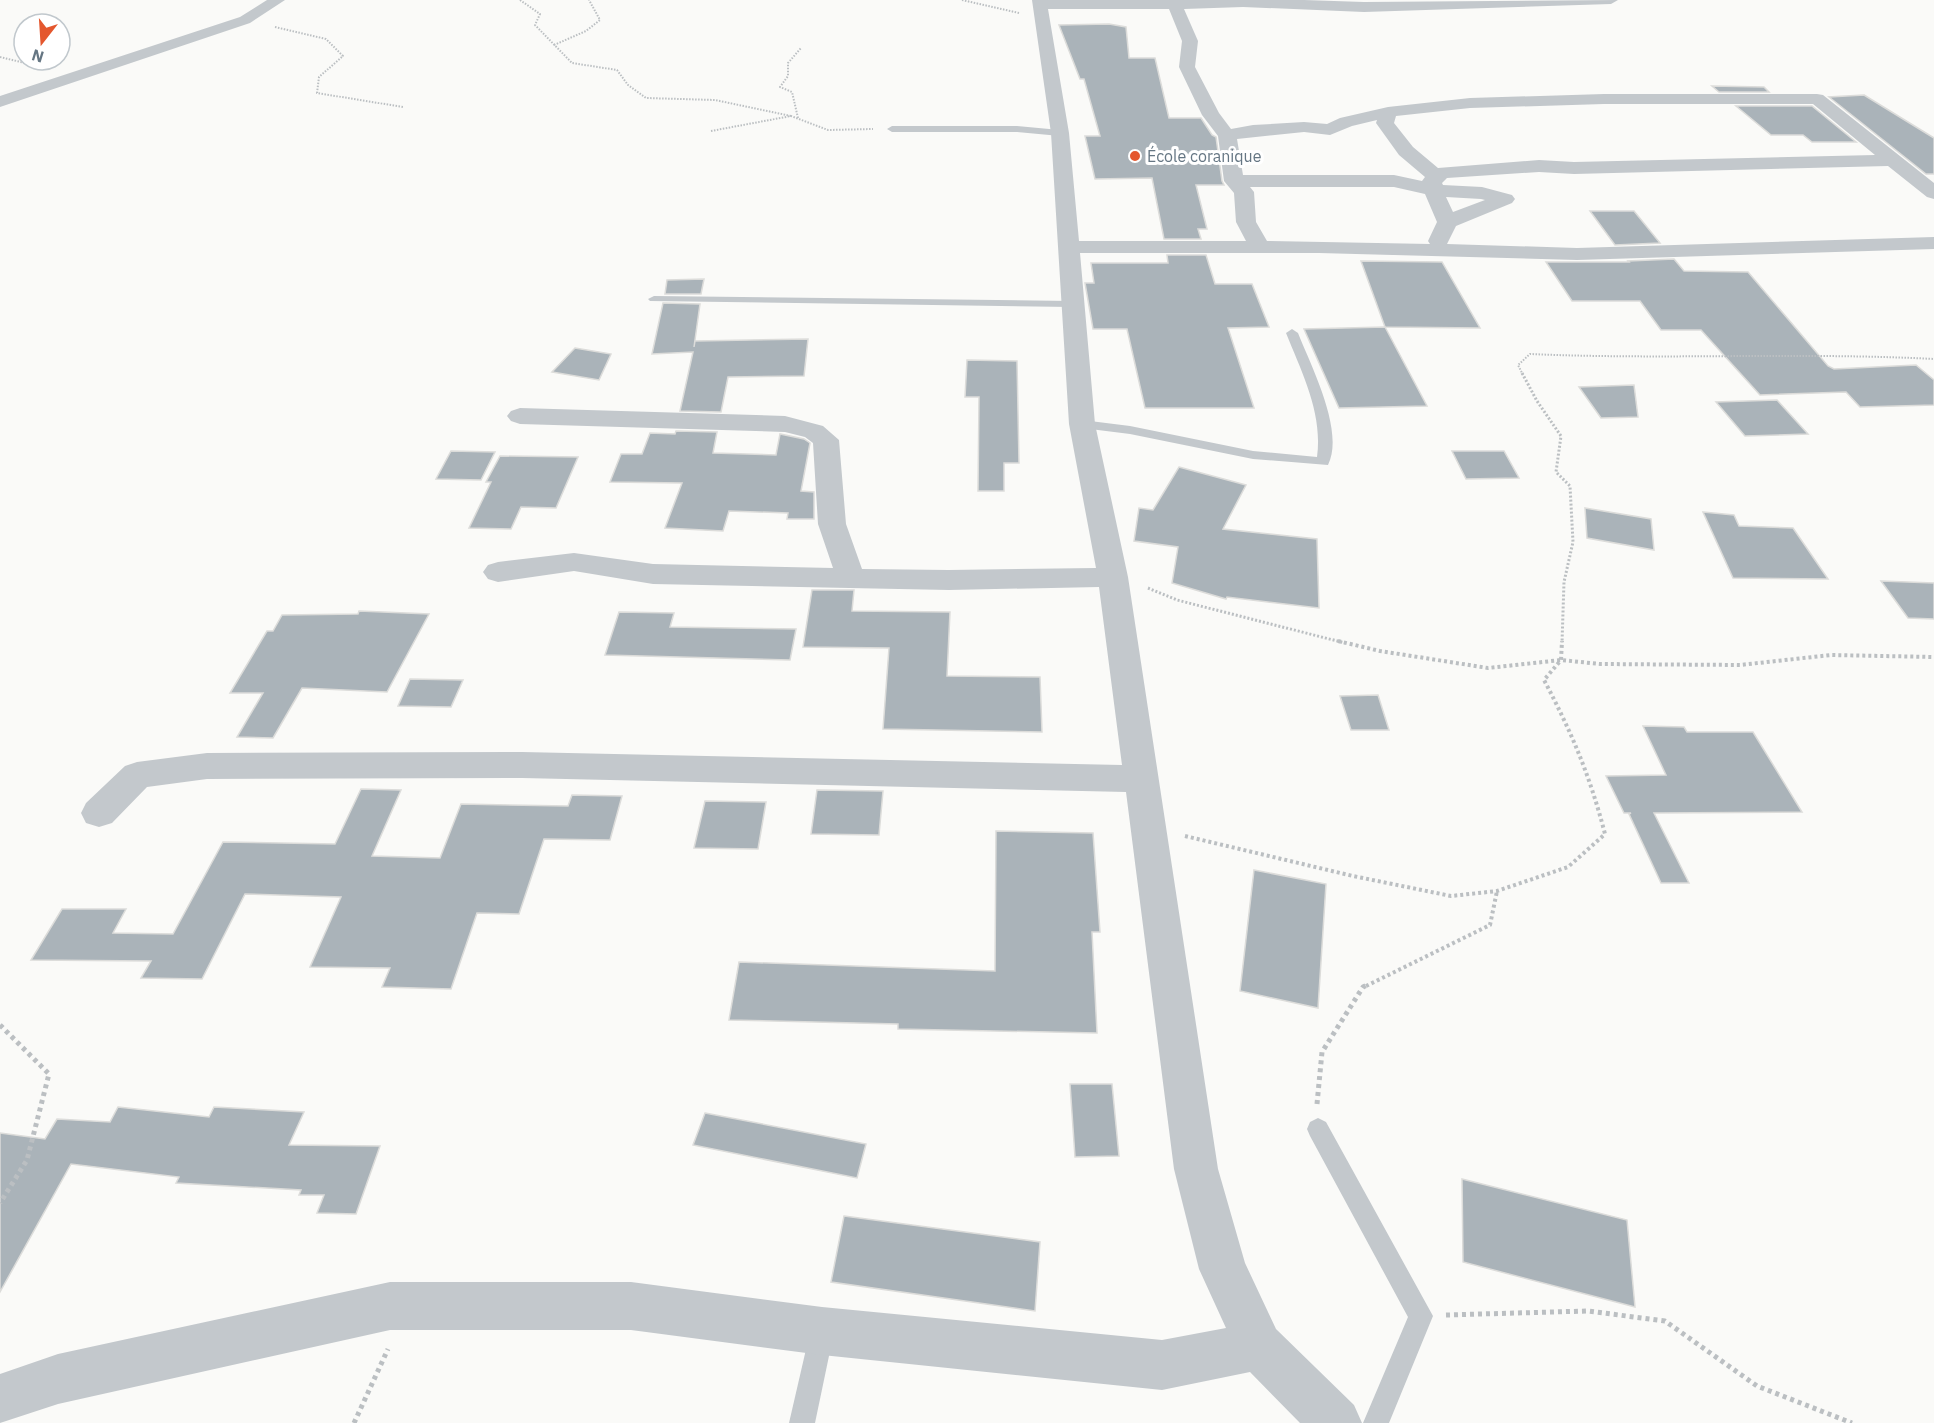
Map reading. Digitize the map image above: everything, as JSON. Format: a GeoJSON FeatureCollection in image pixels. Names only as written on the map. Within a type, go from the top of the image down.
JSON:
{"type":"FeatureCollection","features":[{"type":"Feature","properties":{"kind":"street"},"geometry":{"type":"LineString","coordinates":[[0,102],[245,20],[278,0]]}},
{"type":"Feature","properties":{"kind":"street"},"geometry":{"type":"LineString","coordinates":[[1336,1423],[1259,1346],[1223,1269],[1196,1169],[1113,577],[1082,424],[1060,133],[1041,7],[1243,2],[1364,7],[1468,2],[1611,0]]}},
{"type":"Feature","properties":{"kind":"street"},"geometry":{"type":"LineString","coordinates":[[1175,5],[1190,41],[1187,67],[1211,115],[1227,135],[1234,181],[1244,192],[1246,222],[1260,247]]}},
{"type":"Feature","properties":{"kind":"street"},"geometry":{"type":"LineString","coordinates":[[1227,135],[1253,130],[1304,128],[1330,130],[1347,122],[1388,112],[1470,103],[1604,99],[1817,99],[1934,193]]}},
{"type":"Feature","properties":{"kind":"street"},"geometry":{"type":"LineString","coordinates":[[1388,112],[1385,123],[1406,151],[1436,184],[1447,222],[1436,250]]}},
{"type":"Feature","properties":{"kind":"street"},"geometry":{"type":"LineString","coordinates":[[1436,184],[1442,173],[1539,166],[1574,168],[1894,160]]}},
{"type":"Feature","properties":{"kind":"street"},"geometry":{"type":"LineString","coordinates":[[1234,181],[1394,181],[1436,184],[1505,199],[1447,222]]}},
{"type":"Feature","properties":{"kind":"street"},"geometry":{"type":"LineString","coordinates":[[1069,247],[1260,247],[1577,254],[1934,243]]}},
{"type":"Feature","properties":{"kind":"street"},"geometry":{"type":"LineString","coordinates":[[520,416],[785,424],[814,431],[826,440],[832,524],[851,578]]}},
{"type":"Feature","properties":{"kind":"street"},"geometry":{"type":"LineString","coordinates":[[498,572],[574,562],[653,574],[948,580],[1113,577]]}},
{"type":"Feature","properties":{"kind":"street"},"geometry":{"type":"LineString","coordinates":[[99,813],[137,775],[207,766],[522,765],[1141,779]]}},
{"type":"Feature","properties":{"kind":"street"},"geometry":{"type":"LineString","coordinates":[[0,1399],[58,1378],[390,1306],[631,1306],[822,1331],[1162,1365],[1259,1346]]}},
{"type":"Feature","properties":{"kind":"lane"},"geometry":{"type":"LineString","coordinates":[[892,129],[1017,129],[1060,133]]}},
{"type":"Feature","properties":{"kind":"lane"},"geometry":{"type":"LineString","coordinates":[[654,299],[1072,304]]}},
{"type":"Feature","properties":{"kind":"lane"},"geometry":{"type":"LineString","coordinates":[[1082,424],[1130,430],[1253,455],[1323,462],[1327,447],[1320,409],[1292,333]]}},
{"type":"Feature","properties":{"kind":"lane"},"geometry":{"type":"LineString","coordinates":[[1318,1129],[1421,1316],[1376,1423]]}},
{"type":"Feature","properties":{"kind":"lane"},"geometry":{"type":"LineString","coordinates":[[802,1423],[822,1331]]}},
{"type":"Feature","properties":{"kind":"path"},"geometry":{"type":"LineString","coordinates":[[520,0],[540,14],[535,25],[572,63],[617,70],[628,85],[646,98],[715,100],[791,116],[828,130],[892,129]]}},
{"type":"Feature","properties":{"kind":"path"},"geometry":{"type":"LineString","coordinates":[[554,45],[586,31],[600,20],[589,0]]}},
{"type":"Feature","properties":{"kind":"path"},"geometry":{"type":"LineString","coordinates":[[962,0],[964,2],[1041,7]]}},
{"type":"Feature","properties":{"kind":"path"},"geometry":{"type":"LineString","coordinates":[[245,20],[326,39],[343,56],[319,77],[317,93],[345,100],[404,107]]}},
{"type":"Feature","properties":{"kind":"path"},"geometry":{"type":"LineString","coordinates":[[798,119],[792,92],[780,87],[789,76],[788,63],[801,48]]}},
{"type":"Feature","properties":{"kind":"path"},"geometry":{"type":"LineString","coordinates":[[711,131],[791,116]]}},
{"type":"Feature","properties":{"kind":"path"},"geometry":{"type":"LineString","coordinates":[[1147,826],[1353,876],[1451,896],[1497,891],[1568,867],[1605,834],[1591,781],[1568,725],[1544,680],[1561,660],[1564,582],[1573,542],[1570,486],[1556,472],[1561,436],[1537,400],[1518,365],[1530,354],[1685,358],[1876,356],[1934,359]]}},
{"type":"Feature","properties":{"kind":"path"},"geometry":{"type":"LineString","coordinates":[[1113,577],[1177,600],[1283,629],[1380,651],[1488,668],[1561,660],[1600,664],[1740,665],[1831,655],[1934,657]]}},
{"type":"Feature","properties":{"kind":"path"},"geometry":{"type":"LineString","coordinates":[[1318,1129],[1316,1112],[1322,1052],[1363,987],[1490,925],[1497,891]]}},
{"type":"Feature","properties":{"kind":"path"},"geometry":{"type":"LineString","coordinates":[[0,1025],[49,1074],[27,1160],[0,1203]]}},
{"type":"Feature","properties":{"kind":"path"},"geometry":{"type":"LineString","coordinates":[[354,1423],[389,1346],[390,1306]]}},
{"type":"Feature","properties":{"kind":"path"},"geometry":{"type":"LineString","coordinates":[[1421,1316],[1588,1311],[1665,1321],[1757,1386],[1852,1423]]}},
{"type":"Feature","properties":{"kind":"building"},"geometry":{"type":"Polygon","coordinates":[[[1109,24],[1126,27],[1129,58],[1155,58],[1169,118],[1201,118],[1212,135],[1216,137],[1224,185],[1196,185],[1207,229],[1198,229],[1201,239],[1164,239],[1152,178],[1095,179],[1085,136],[1100,136],[1084,79],[1080,79],[1059,25],[1109,24]]]}},
{"type":"Feature","properties":{"kind":"building"},"geometry":{"type":"Polygon","coordinates":[[[1712,86],[1764,87],[1769,92],[1719,92],[1712,86]]]}},
{"type":"Feature","properties":{"kind":"building"},"geometry":{"type":"Polygon","coordinates":[[[1864,95],[1934,138],[1934,174],[1926,174],[1829,97],[1864,95]]]}},
{"type":"Feature","properties":{"kind":"building"},"geometry":{"type":"Polygon","coordinates":[[[1736,106],[1812,106],[1856,142],[1812,142],[1803,135],[1771,135],[1736,106]]]}},
{"type":"Feature","properties":{"kind":"building"},"geometry":{"type":"Polygon","coordinates":[[[1590,211],[1634,211],[1660,243],[1615,245],[1590,211]]]}},
{"type":"Feature","properties":{"kind":"building"},"geometry":{"type":"Polygon","coordinates":[[[1167,255],[1206,255],[1215,284],[1252,284],[1269,327],[1228,328],[1254,408],[1145,408],[1127,329],[1093,329],[1085,283],[1094,283],[1091,263],[1168,263],[1167,255]]]}},
{"type":"Feature","properties":{"kind":"building"},"geometry":{"type":"Polygon","coordinates":[[[1674,259],[1684,271],[1748,272],[1828,366],[1834,369],[1916,365],[1934,380],[1934,405],[1860,407],[1846,392],[1760,395],[1701,330],[1661,330],[1640,301],[1572,301],[1546,262],[1629,262],[1674,259]]]}},
{"type":"Feature","properties":{"kind":"building"},"geometry":{"type":"Polygon","coordinates":[[[1361,261],[1442,262],[1480,328],[1385,327],[1361,261]]]}},
{"type":"Feature","properties":{"kind":"building"},"geometry":{"type":"Polygon","coordinates":[[[704,279],[701,294],[665,294],[667,280],[704,279]]]}},
{"type":"Feature","properties":{"kind":"building"},"geometry":{"type":"Polygon","coordinates":[[[663,303],[700,304],[694,347],[695,341],[808,339],[804,376],[728,377],[721,412],[680,411],[693,352],[652,354],[663,303]]]}},
{"type":"Feature","properties":{"kind":"building"},"geometry":{"type":"Polygon","coordinates":[[[1385,327],[1427,406],[1339,408],[1304,329],[1385,327]]]}},
{"type":"Feature","properties":{"kind":"building"},"geometry":{"type":"Polygon","coordinates":[[[575,348],[611,354],[599,380],[552,372],[575,348]]]}},
{"type":"Feature","properties":{"kind":"building"},"geometry":{"type":"Polygon","coordinates":[[[967,360],[1017,361],[1019,463],[1004,463],[1004,491],[978,491],[979,397],[965,397],[967,360]]]}},
{"type":"Feature","properties":{"kind":"building"},"geometry":{"type":"Polygon","coordinates":[[[1634,385],[1638,417],[1601,418],[1579,387],[1634,385]]]}},
{"type":"Feature","properties":{"kind":"building"},"geometry":{"type":"Polygon","coordinates":[[[1777,400],[1808,434],[1745,436],[1716,402],[1777,400]]]}},
{"type":"Feature","properties":{"kind":"building"},"geometry":{"type":"Polygon","coordinates":[[[676,431],[717,432],[713,453],[776,455],[780,434],[804,439],[810,443],[801,491],[814,492],[814,519],[787,519],[788,513],[729,511],[723,531],[665,528],[682,483],[610,482],[621,454],[642,454],[650,433],[675,434],[676,431]]]}},
{"type":"Feature","properties":{"kind":"building"},"geometry":{"type":"Polygon","coordinates":[[[451,451],[495,452],[481,480],[436,479],[451,451]]]}},
{"type":"Feature","properties":{"kind":"building"},"geometry":{"type":"Polygon","coordinates":[[[1452,451],[1504,451],[1519,478],[1466,479],[1452,451]]]}},
{"type":"Feature","properties":{"kind":"building"},"geometry":{"type":"Polygon","coordinates":[[[500,456],[578,457],[556,508],[521,507],[511,529],[469,528],[491,482],[486,482],[500,456]]]}},
{"type":"Feature","properties":{"kind":"building"},"geometry":{"type":"Polygon","coordinates":[[[1179,467],[1246,485],[1223,529],[1317,539],[1319,608],[1227,597],[1226,599],[1172,583],[1178,547],[1134,541],[1139,508],[1153,510],[1179,467]]]}},
{"type":"Feature","properties":{"kind":"building"},"geometry":{"type":"Polygon","coordinates":[[[1585,508],[1651,519],[1654,550],[1587,538],[1585,508]]]}},
{"type":"Feature","properties":{"kind":"building"},"geometry":{"type":"Polygon","coordinates":[[[1703,512],[1734,515],[1739,526],[1793,528],[1828,579],[1733,578],[1703,512]]]}},
{"type":"Feature","properties":{"kind":"building"},"geometry":{"type":"Polygon","coordinates":[[[1881,581],[1934,583],[1934,619],[1908,618],[1881,581]]]}},
{"type":"Feature","properties":{"kind":"building"},"geometry":{"type":"Polygon","coordinates":[[[812,590],[854,590],[852,611],[950,612],[947,676],[1040,677],[1042,732],[883,729],[889,648],[803,647],[812,590]]]}},
{"type":"Feature","properties":{"kind":"building"},"geometry":{"type":"Polygon","coordinates":[[[359,611],[429,614],[387,692],[302,688],[273,738],[237,737],[263,693],[230,693],[267,631],[273,631],[282,615],[358,614],[359,611]]]}},
{"type":"Feature","properties":{"kind":"building"},"geometry":{"type":"Polygon","coordinates":[[[619,612],[674,613],[670,627],[796,629],[790,660],[605,655],[619,612]]]}},
{"type":"Feature","properties":{"kind":"building"},"geometry":{"type":"Polygon","coordinates":[[[410,679],[463,680],[451,707],[398,706],[410,679]]]}},
{"type":"Feature","properties":{"kind":"building"},"geometry":{"type":"Polygon","coordinates":[[[1378,695],[1389,730],[1351,730],[1340,696],[1378,695]]]}},
{"type":"Feature","properties":{"kind":"building"},"geometry":{"type":"Polygon","coordinates":[[[1643,726],[1684,727],[1687,732],[1753,732],[1802,812],[1654,813],[1689,883],[1661,883],[1629,814],[1631,813],[1624,813],[1606,776],[1666,775],[1643,726]]]}},
{"type":"Feature","properties":{"kind":"building"},"geometry":{"type":"Polygon","coordinates":[[[361,789],[401,790],[372,856],[440,858],[461,804],[568,806],[572,795],[622,796],[610,840],[544,839],[519,914],[477,913],[451,989],[382,987],[390,968],[310,967],[341,897],[245,894],[202,979],[141,978],[151,961],[31,960],[62,909],[126,909],[113,933],[173,934],[223,842],[335,844],[361,789]]]}},
{"type":"Feature","properties":{"kind":"building"},"geometry":{"type":"Polygon","coordinates":[[[817,790],[883,791],[879,835],[811,834],[817,790]]]}},
{"type":"Feature","properties":{"kind":"building"},"geometry":{"type":"Polygon","coordinates":[[[705,801],[766,802],[758,849],[694,848],[705,801]]]}},
{"type":"Feature","properties":{"kind":"building"},"geometry":{"type":"Polygon","coordinates":[[[996,831],[1093,833],[1100,932],[1092,932],[1097,1033],[898,1029],[898,1024],[729,1020],[739,962],[995,971],[996,831]]]}},
{"type":"Feature","properties":{"kind":"building"},"geometry":{"type":"Polygon","coordinates":[[[1254,870],[1326,884],[1318,1008],[1240,991],[1254,870]]]}},
{"type":"Feature","properties":{"kind":"building"},"geometry":{"type":"Polygon","coordinates":[[[1070,1084],[1112,1084],[1119,1156],[1075,1157],[1070,1084]]]}},
{"type":"Feature","properties":{"kind":"building"},"geometry":{"type":"Polygon","coordinates":[[[118,1107],[209,1117],[214,1107],[304,1112],[289,1145],[380,1146],[356,1214],[317,1213],[324,1195],[299,1195],[301,1190],[176,1183],[179,1177],[71,1164],[0,1292],[0,1133],[45,1139],[57,1119],[110,1122],[118,1107]]]}},
{"type":"Feature","properties":{"kind":"building"},"geometry":{"type":"Polygon","coordinates":[[[705,1113],[866,1144],[857,1178],[693,1145],[705,1113]]]}},
{"type":"Feature","properties":{"kind":"building"},"geometry":{"type":"Polygon","coordinates":[[[1462,1179],[1627,1220],[1635,1307],[1463,1262],[1462,1179]]]}},
{"type":"Feature","properties":{"kind":"building"},"geometry":{"type":"Polygon","coordinates":[[[844,1216],[1040,1242],[1035,1311],[831,1282],[844,1216]]]}},
{"type":"Feature","properties":{"kind":"place","name":"École coranique"},"geometry":{"type":"Point","coordinates":[1135,156]}}]}
